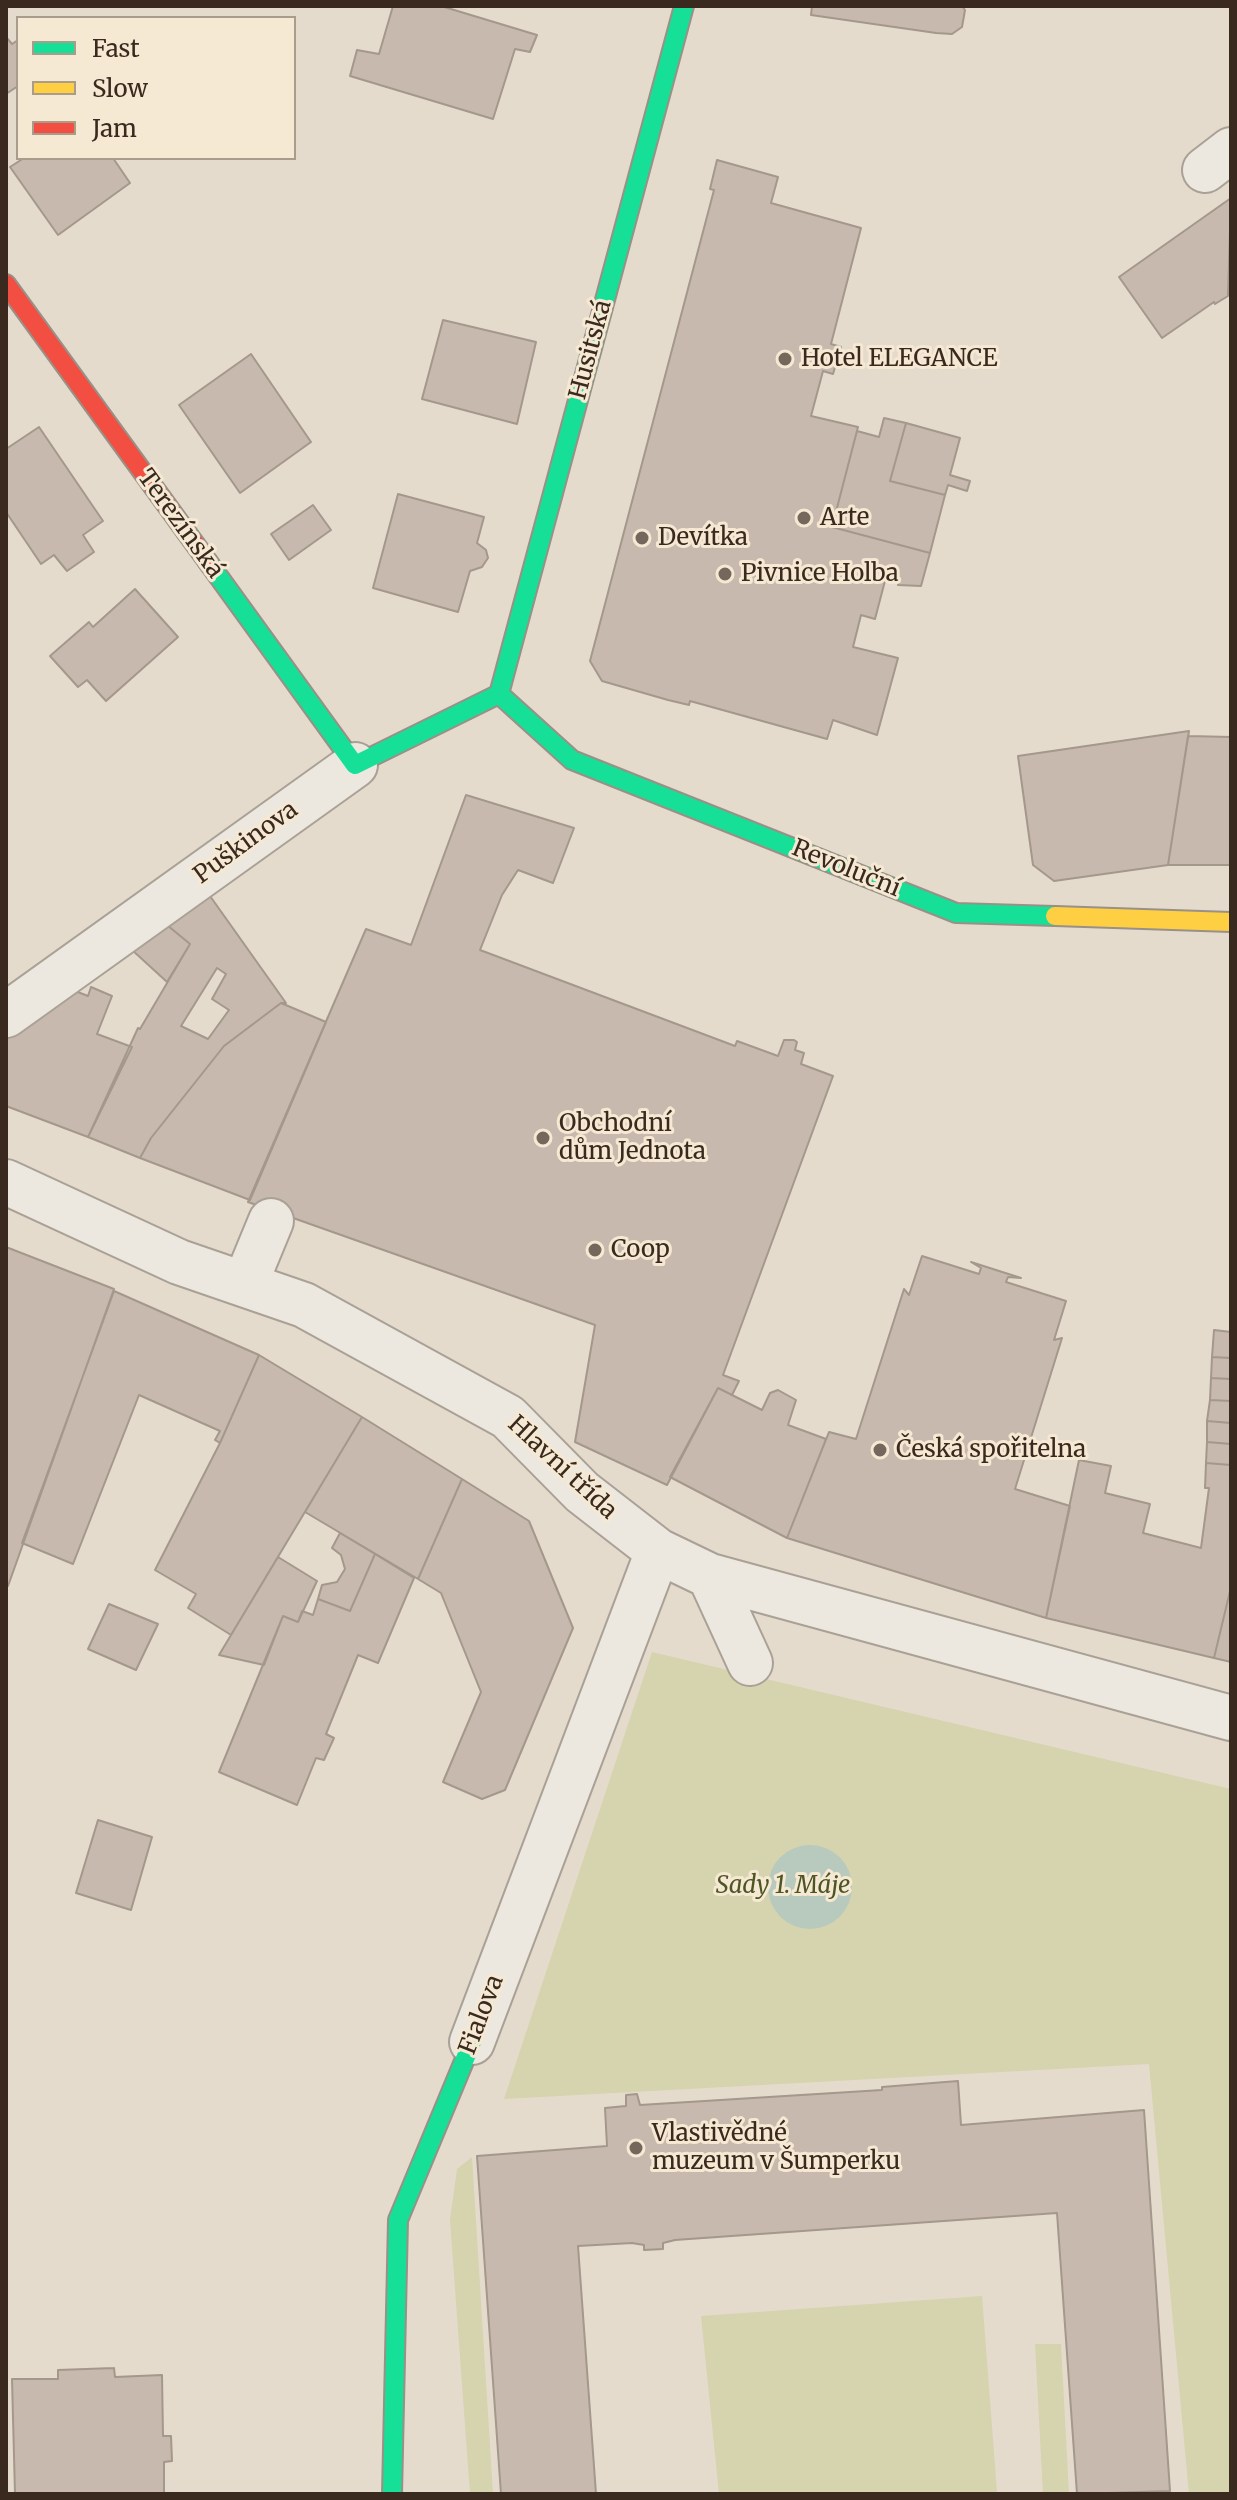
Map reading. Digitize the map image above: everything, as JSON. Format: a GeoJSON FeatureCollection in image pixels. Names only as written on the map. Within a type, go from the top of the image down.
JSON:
{"type":"FeatureCollection","features":[{"type":"Feature","properties":{"kind":"street","name":"Husitská"},"geometry":{"type":"LineString","coordinates":[[499,694],[684,6]]}},
{"type":"Feature","properties":{"kind":"street","name":"Terezínská"},"geometry":{"type":"LineString","coordinates":[[6,284],[355,765]]}},
{"type":"Feature","properties":{"kind":"street","name":"Puškinova"},"geometry":{"type":"LineString","coordinates":[[6,1015],[355,765],[499,694]]}},
{"type":"Feature","properties":{"kind":"street","name":"Revoluční"},"geometry":{"type":"LineString","coordinates":[[499,694],[572,760],[956,913],[1231,922]]}},
{"type":"Feature","properties":{"kind":"street","name":"Hlavní třída"},"geometry":{"type":"LineString","coordinates":[[6,1182],[179,1262],[304,1305],[508,1417],[582,1492],[658,1551],[710,1576],[1231,1718]]}},
{"type":"Feature","properties":{"kind":"street"},"geometry":{"type":"LineString","coordinates":[[245,1284],[271,1221]]}},
{"type":"Feature","properties":{"kind":"street","name":"Fialova"},"geometry":{"type":"LineString","coordinates":[[392,2494],[398,2220],[472,2042],[658,1551]]}},
{"type":"Feature","properties":{"kind":"street"},"geometry":{"type":"LineString","coordinates":[[710,1576],[750,1663]]}},
{"type":"Feature","properties":{"kind":"green space","name":"Sady 1. Máje"},"geometry":{"type":"Polygon","coordinates":[[[652,1652],[1231,1789],[1231,2494],[1189,2494],[1149,2064],[504,2099],[652,1652]]]}},
{"type":"Feature","properties":{"kind":"green space"},"geometry":{"type":"Polygon","coordinates":[[[472,2157],[493,2494],[470,2494],[450,2220],[457,2169],[472,2157]]]}},
{"type":"Feature","properties":{"kind":"green space"},"geometry":{"type":"Polygon","coordinates":[[[982,2296],[997,2492],[719,2494],[701,2316],[982,2296]]]}},
{"type":"Feature","properties":{"kind":"green space"},"geometry":{"type":"Polygon","coordinates":[[[1035,2344],[1061,2344],[1069,2494],[1043,2494],[1035,2344]]]}},
{"type":"Feature","properties":{"kind":"shaded area"},"geometry":{"type":"Polygon","coordinates":[[[810,1845],[826,1848],[840,1857],[849,1871],[852,1887],[849,1903],[840,1917],[826,1926],[810,1929],[794,1926],[780,1917],[771,1903],[768,1887],[771,1871],[780,1857],[794,1848],[810,1845]]]}},
{"type":"Feature","properties":{"kind":"building"},"geometry":{"type":"Polygon","coordinates":[[[393,6],[441,6],[537,35],[530,52],[515,49],[493,119],[350,76],[357,50],[379,54],[393,6]]]}},
{"type":"Feature","properties":{"kind":"building"},"geometry":{"type":"Polygon","coordinates":[[[812,6],[962,6],[965,10],[962,27],[952,34],[811,15],[812,6]]]}},
{"type":"Feature","properties":{"kind":"building"},"geometry":{"type":"Polygon","coordinates":[[[6,37],[12,44],[16,41],[16,87],[6,94],[6,37]]]}},
{"type":"Feature","properties":{"kind":"building"},"geometry":{"type":"Polygon","coordinates":[[[21,160],[114,160],[130,183],[58,235],[10,167],[21,160]]]}},
{"type":"Feature","properties":{"kind":"building"},"geometry":{"type":"Polygon","coordinates":[[[717,160],[778,177],[771,203],[861,228],[831,344],[841,347],[833,374],[823,371],[811,416],[858,427],[832,527],[930,553],[921,586],[898,585],[899,581],[886,577],[875,619],[861,615],[853,647],[898,658],[877,735],[833,720],[827,739],[690,701],[689,705],[668,700],[602,681],[590,661],[714,190],[710,189],[717,160]]]}},
{"type":"Feature","properties":{"kind":"building"},"geometry":{"type":"Polygon","coordinates":[[[1231,198],[1228,296],[1214,302],[1162,338],[1119,277],[1231,198]]]}},
{"type":"Feature","properties":{"kind":"building"},"geometry":{"type":"Polygon","coordinates":[[[443,320],[536,342],[517,424],[422,399],[443,320]]]}},
{"type":"Feature","properties":{"kind":"building"},"geometry":{"type":"Polygon","coordinates":[[[251,354],[311,442],[240,493],[179,405],[251,354]]]}},
{"type":"Feature","properties":{"kind":"building"},"geometry":{"type":"Polygon","coordinates":[[[884,418],[906,423],[890,481],[945,495],[930,553],[832,527],[857,431],[879,437],[884,418]]]}},
{"type":"Feature","properties":{"kind":"building"},"geometry":{"type":"Polygon","coordinates":[[[906,423],[960,438],[950,475],[970,481],[967,491],[948,485],[945,495],[890,481],[906,423]]]}},
{"type":"Feature","properties":{"kind":"building"},"geometry":{"type":"Polygon","coordinates":[[[39,427],[103,521],[83,535],[94,552],[67,571],[54,555],[41,564],[6,512],[6,449],[39,427]]]}},
{"type":"Feature","properties":{"kind":"building"},"geometry":{"type":"Polygon","coordinates":[[[398,494],[484,517],[477,543],[486,550],[488,558],[482,567],[470,571],[458,612],[373,588],[398,494]]]}},
{"type":"Feature","properties":{"kind":"building"},"geometry":{"type":"Polygon","coordinates":[[[313,505],[331,530],[289,560],[271,534],[313,505]]]}},
{"type":"Feature","properties":{"kind":"building"},"geometry":{"type":"Polygon","coordinates":[[[135,589],[178,637],[106,701],[87,680],[78,687],[50,656],[89,622],[93,627],[135,589]]]}},
{"type":"Feature","properties":{"kind":"building"},"geometry":{"type":"Polygon","coordinates":[[[1189,731],[1168,865],[1054,881],[1033,865],[1018,756],[1189,731]]]}},
{"type":"Feature","properties":{"kind":"building"},"geometry":{"type":"Polygon","coordinates":[[[1188,736],[1231,737],[1231,865],[1168,865],[1188,736]]]}},
{"type":"Feature","properties":{"kind":"building","name":"Obchodní dům Jednota"},"geometry":{"type":"Polygon","coordinates":[[[466,795],[574,828],[553,883],[518,870],[502,895],[480,950],[735,1046],[737,1041],[778,1056],[784,1040],[794,1040],[797,1042],[795,1050],[804,1053],[801,1064],[833,1076],[723,1375],[739,1381],[732,1395],[718,1388],[667,1485],[575,1442],[595,1325],[248,1202],[366,929],[411,945],[466,795]]]}},
{"type":"Feature","properties":{"kind":"building"},"geometry":{"type":"Polygon","coordinates":[[[210,896],[286,1003],[281,1003],[224,1046],[151,1138],[140,1158],[88,1137],[138,1028],[190,944],[167,925],[210,896]],[[217,968],[181,1026],[208,1039],[229,1010],[212,999],[226,974],[217,968]]]}},
{"type":"Feature","properties":{"kind":"building"},"geometry":{"type":"Polygon","coordinates":[[[167,925],[190,944],[167,982],[131,949],[167,925]]]}},
{"type":"Feature","properties":{"kind":"building"},"geometry":{"type":"Polygon","coordinates":[[[91,987],[112,996],[97,1034],[132,1047],[88,1137],[6,1106],[6,1037],[70,989],[88,996],[91,987]]]}},
{"type":"Feature","properties":{"kind":"building"},"geometry":{"type":"Polygon","coordinates":[[[281,1003],[326,1022],[250,1200],[140,1158],[151,1138],[224,1046],[281,1003]]]}},
{"type":"Feature","properties":{"kind":"building"},"geometry":{"type":"Polygon","coordinates":[[[6,1247],[114,1289],[8,1586],[6,1586],[6,1247]]]}},
{"type":"Feature","properties":{"kind":"building"},"geometry":{"type":"Polygon","coordinates":[[[922,1256],[979,1274],[981,1268],[971,1262],[1021,1278],[1008,1277],[1006,1282],[1066,1301],[1054,1340],[1062,1338],[1015,1489],[1070,1506],[1046,1618],[787,1538],[829,1432],[856,1439],[904,1289],[909,1295],[922,1256]]]}},
{"type":"Feature","properties":{"kind":"building"},"geometry":{"type":"Polygon","coordinates":[[[114,1291],[259,1355],[220,1443],[215,1440],[220,1431],[139,1395],[73,1564],[22,1543],[114,1291]]]}},
{"type":"Feature","properties":{"kind":"building"},"geometry":{"type":"Polygon","coordinates":[[[1214,1330],[1231,1332],[1231,1358],[1212,1357],[1214,1330]]]}},
{"type":"Feature","properties":{"kind":"building"},"geometry":{"type":"Polygon","coordinates":[[[259,1355],[362,1417],[231,1635],[188,1608],[196,1594],[155,1570],[220,1443],[259,1355]]]}},
{"type":"Feature","properties":{"kind":"building"},"geometry":{"type":"Polygon","coordinates":[[[1212,1357],[1231,1358],[1231,1379],[1211,1378],[1212,1357]]]}},
{"type":"Feature","properties":{"kind":"building"},"geometry":{"type":"Polygon","coordinates":[[[1211,1378],[1231,1379],[1231,1401],[1210,1400],[1211,1378]]]}},
{"type":"Feature","properties":{"kind":"building"},"geometry":{"type":"Polygon","coordinates":[[[718,1388],[762,1410],[770,1393],[778,1390],[796,1400],[788,1425],[826,1439],[787,1538],[670,1477],[718,1388]]]}},
{"type":"Feature","properties":{"kind":"building"},"geometry":{"type":"Polygon","coordinates":[[[1210,1400],[1231,1401],[1231,1423],[1207,1421],[1210,1400]]]}},
{"type":"Feature","properties":{"kind":"building"},"geometry":{"type":"Polygon","coordinates":[[[362,1417],[462,1479],[418,1579],[305,1512],[362,1417]]]}},
{"type":"Feature","properties":{"kind":"building"},"geometry":{"type":"Polygon","coordinates":[[[1207,1421],[1231,1423],[1231,1444],[1207,1442],[1207,1421]]]}},
{"type":"Feature","properties":{"kind":"building"},"geometry":{"type":"Polygon","coordinates":[[[1207,1442],[1231,1444],[1231,1465],[1206,1463],[1207,1442]]]}},
{"type":"Feature","properties":{"kind":"building"},"geometry":{"type":"Polygon","coordinates":[[[1079,1460],[1111,1466],[1105,1493],[1150,1504],[1143,1533],[1201,1548],[1209,1488],[1205,1488],[1206,1463],[1231,1465],[1231,1587],[1214,1658],[1046,1618],[1079,1460]]]}},
{"type":"Feature","properties":{"kind":"building"},"geometry":{"type":"Polygon","coordinates":[[[462,1479],[529,1521],[573,1628],[505,1790],[482,1799],[443,1782],[481,1692],[441,1593],[418,1579],[462,1479]]]}},
{"type":"Feature","properties":{"kind":"building"},"geometry":{"type":"Polygon","coordinates":[[[340,1533],[375,1554],[350,1611],[318,1599],[322,1585],[337,1582],[345,1569],[341,1555],[332,1548],[340,1533]]]}},
{"type":"Feature","properties":{"kind":"building"},"geometry":{"type":"Polygon","coordinates":[[[375,1554],[414,1578],[378,1663],[358,1655],[326,1734],[334,1738],[324,1760],[316,1758],[297,1805],[219,1772],[283,1616],[298,1622],[302,1611],[313,1615],[318,1599],[350,1611],[375,1554]]]}},
{"type":"Feature","properties":{"kind":"building"},"geometry":{"type":"Polygon","coordinates":[[[278,1557],[317,1581],[298,1622],[283,1616],[264,1665],[219,1655],[278,1557]]]}},
{"type":"Feature","properties":{"kind":"building"},"geometry":{"type":"Polygon","coordinates":[[[1231,1587],[1231,1662],[1214,1658],[1231,1587]]]}},
{"type":"Feature","properties":{"kind":"building"},"geometry":{"type":"Polygon","coordinates":[[[109,1604],[158,1624],[136,1670],[88,1649],[109,1604]]]}},
{"type":"Feature","properties":{"kind":"building"},"geometry":{"type":"Polygon","coordinates":[[[98,1820],[152,1837],[131,1910],[76,1893],[98,1820]]]}},
{"type":"Feature","properties":{"kind":"building"},"geometry":{"type":"Polygon","coordinates":[[[958,2081],[961,2125],[1144,2110],[1170,2491],[1077,2494],[1057,2213],[675,2240],[663,2243],[663,2249],[644,2250],[644,2245],[632,2243],[578,2246],[596,2494],[501,2494],[477,2156],[607,2146],[605,2108],[626,2106],[626,2095],[637,2094],[640,2105],[882,2090],[882,2087],[958,2081]]]}},
{"type":"Feature","properties":{"kind":"building"},"geometry":{"type":"Polygon","coordinates":[[[114,2368],[115,2377],[162,2375],[163,2436],[171,2436],[172,2461],[164,2462],[164,2494],[15,2494],[12,2379],[58,2379],[58,2370],[114,2368]]]}},
{"type":"Feature","properties":{"kind":"traffic: fast"},"geometry":{"type":"LineString","coordinates":[[499,694],[684,6]]}},
{"type":"Feature","properties":{"kind":"traffic: fast"},"geometry":{"type":"LineString","coordinates":[[208,562],[355,765],[499,694]]}},
{"type":"Feature","properties":{"kind":"traffic: fast"},"geometry":{"type":"LineString","coordinates":[[499,694],[572,760],[956,913],[1055,916]]}},
{"type":"Feature","properties":{"kind":"traffic: fast"},"geometry":{"type":"LineString","coordinates":[[392,2494],[398,2220],[472,2042]]}},
{"type":"Feature","properties":{"kind":"traffic: slow"},"geometry":{"type":"LineString","coordinates":[[1055,916],[1231,922]]}},
{"type":"Feature","properties":{"kind":"traffic: jam"},"geometry":{"type":"LineString","coordinates":[[6,284],[208,562]]}},
{"type":"Feature","properties":{"kind":"place","name":"Hotel ELEGANCE"},"geometry":{"type":"Point","coordinates":[785,359]}},
{"type":"Feature","properties":{"kind":"place","name":"Arte"},"geometry":{"type":"Point","coordinates":[804,518]}},
{"type":"Feature","properties":{"kind":"place","name":"Devítka"},"geometry":{"type":"Point","coordinates":[642,538]}},
{"type":"Feature","properties":{"kind":"place","name":"Pivnice Holba"},"geometry":{"type":"Point","coordinates":[725,574]}},
{"type":"Feature","properties":{"kind":"place","name":"Obchodní dům Jednota"},"geometry":{"type":"Point","coordinates":[543,1138]}},
{"type":"Feature","properties":{"kind":"place","name":"Coop"},"geometry":{"type":"Point","coordinates":[595,1250]}},
{"type":"Feature","properties":{"kind":"place","name":"Česká spořitelna"},"geometry":{"type":"Point","coordinates":[880,1450]}},
{"type":"Feature","properties":{"kind":"place","name":"Vlastivědné muzeum v Šumperku"},"geometry":{"type":"Point","coordinates":[636,2148]}}]}
